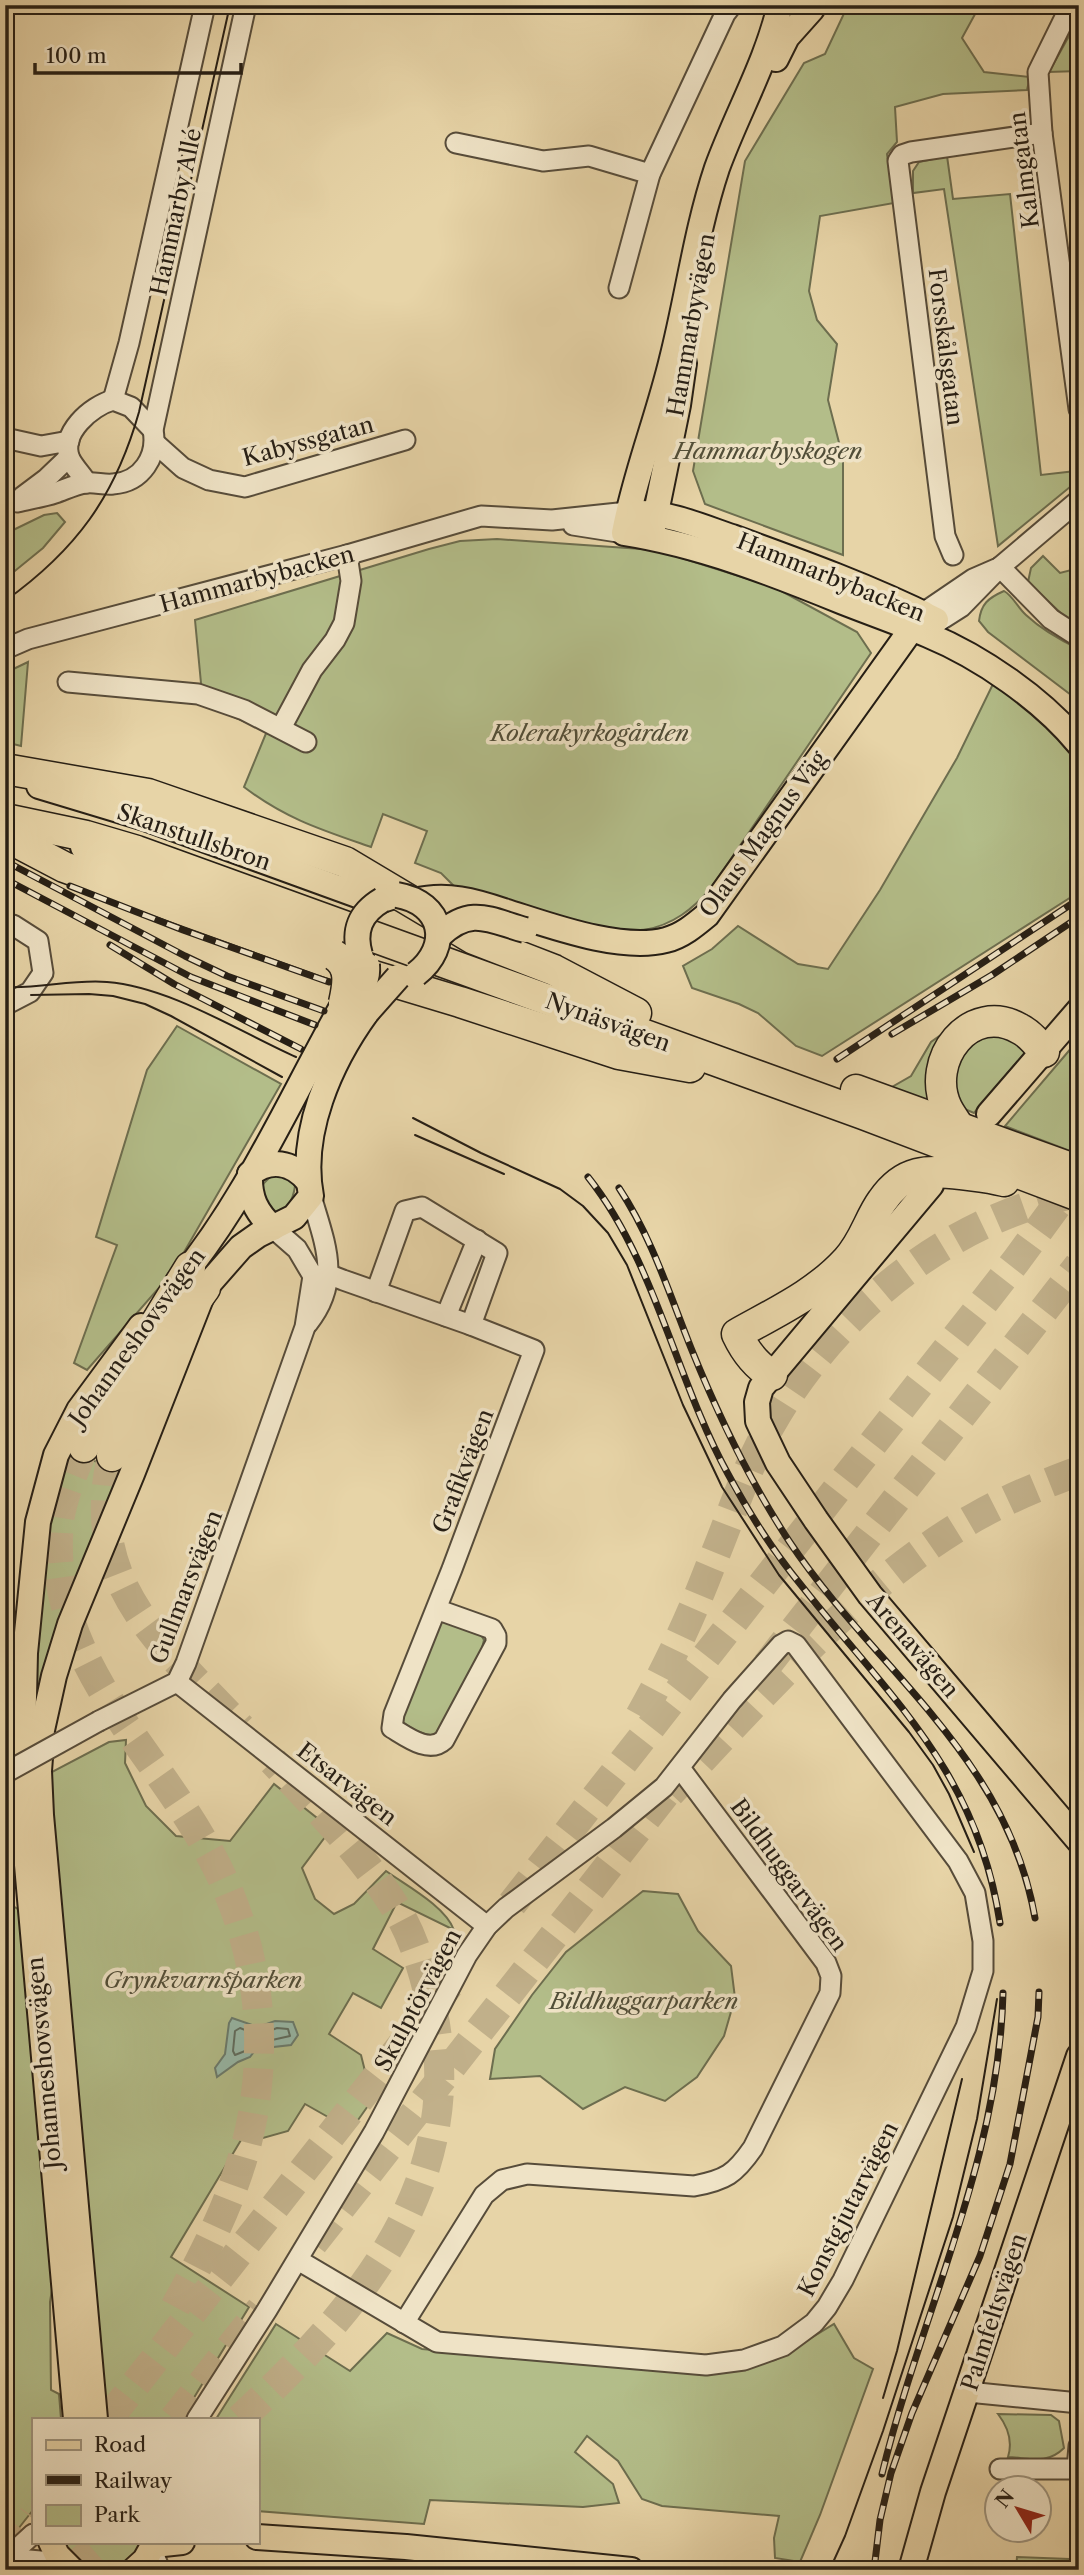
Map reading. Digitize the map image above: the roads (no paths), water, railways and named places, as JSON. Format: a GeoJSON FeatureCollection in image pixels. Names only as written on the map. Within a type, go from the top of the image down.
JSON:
{"type":"FeatureCollection","features":[{"type":"Feature","properties":{"kind":"highway"},"geometry":{"type":"LineString","coordinates":[[5,768],[148,794],[345,862],[474,939],[554,970],[636,1013]]}},
{"type":"Feature","properties":{"kind":"highway"},"geometry":{"type":"LineString","coordinates":[[5,783],[76,791],[155,808],[398,899]]}},
{"type":"Feature","properties":{"kind":"highway"},"geometry":{"type":"LineString","coordinates":[[5,799],[90,818],[139,842]]}},
{"type":"Feature","properties":{"kind":"highway"},"geometry":{"type":"LineString","coordinates":[[5,816],[86,836],[139,842]]}},
{"type":"Feature","properties":{"kind":"highway"},"geometry":{"type":"LineString","coordinates":[[5,836],[64,867],[324,961],[619,1054],[691,1068]]}},
{"type":"Feature","properties":{"kind":"highway"},"geometry":{"type":"LineString","coordinates":[[5,836],[334,955],[343,962],[347,972],[347,986],[355,1007]]}},
{"type":"Feature","properties":{"kind":"highway","name":"Nynäsvägen"},"geometry":{"type":"LineString","coordinates":[[139,842],[959,1126],[1079,1171]]}},
{"type":"Feature","properties":{"kind":"highway","name":"Nynäsvägen"},"geometry":{"type":"LineString","coordinates":[[139,842],[1079,1197]]}},
{"type":"Feature","properties":{"kind":"highway"},"geometry":{"type":"LineString","coordinates":[[407,976],[435,977],[995,1178]]}},
{"type":"Feature","properties":{"kind":"highway"},"geometry":{"type":"LineString","coordinates":[[959,1126],[946,1106],[942,1067],[947,1050],[962,1034],[983,1024],[1011,1024],[1032,1037],[1044,1052]]}},
{"type":"Feature","properties":{"kind":"highway"},"geometry":{"type":"LineString","coordinates":[[775,1377],[756,1363],[744,1349],[737,1334],[800,1300],[832,1275],[849,1258],[868,1230],[881,1202],[906,1178],[917,1172],[930,1170],[995,1178],[1079,1197]]}},
{"type":"Feature","properties":{"kind":"highway"},"geometry":{"type":"LineString","coordinates":[[84,1447],[104,1408],[198,1278]]}},
{"type":"Feature","properties":{"kind":"highway"},"geometry":{"type":"LineString","coordinates":[[112,1456],[146,1375],[170,1335],[198,1278]]}},
{"type":"Feature","properties":{"kind":"main road","name":"Hammarbyvägen"},"geometry":{"type":"LineString","coordinates":[[626,523],[635,480],[672,359],[702,217],[718,168],[774,31],[780,5]]}},
{"type":"Feature","properties":{"kind":"main road","name":"Hammarbyvägen"},"geometry":{"type":"LineString","coordinates":[[651,537],[678,405],[698,268],[709,222],[727,171],[779,52],[808,7]]}},
{"type":"Feature","properties":{"kind":"main road","name":"Hammarbybacken"},"geometry":{"type":"LineString","coordinates":[[626,523],[655,513],[794,559],[1015,671],[1079,725]]}},
{"type":"Feature","properties":{"kind":"main road","name":"Hammarbybacken"},"geometry":{"type":"LineString","coordinates":[[626,523],[651,537],[683,544],[925,624],[1035,702],[1079,744]]}},
{"type":"Feature","properties":{"kind":"main road","name":"Olaus Magnus Väg"},"geometry":{"type":"LineString","coordinates":[[398,899],[448,897],[479,903],[527,924],[634,959],[676,953],[709,934],[726,916],[898,669],[925,624]]}},
{"type":"Feature","properties":{"kind":"main road","name":"Skanstullsbron"},"geometry":{"type":"LineString","coordinates":[[5,776],[145,818],[360,896],[398,899]]}},
{"type":"Feature","properties":{"kind":"main road","name":"Skanstullsbron"},"geometry":{"type":"LineString","coordinates":[[5,816],[130,866],[346,945],[363,960]]}},
{"type":"Feature","properties":{"kind":"main road"},"geometry":{"type":"LineString","coordinates":[[398,899],[435,920],[440,935],[429,963],[407,976],[383,974],[363,960],[356,938],[359,924],[368,910],[398,899]]}},
{"type":"Feature","properties":{"kind":"main road","name":"Olaus Magnus Väg"},"geometry":{"type":"LineString","coordinates":[[440,935],[462,918],[477,916],[527,924]]}},
{"type":"Feature","properties":{"kind":"main road","name":"Johanneshovsvägen"},"geometry":{"type":"LineString","coordinates":[[95,2418],[41,1815],[39,1771],[42,1730],[54,1676],[70,1624],[132,1474],[198,1278],[220,1224],[355,1007],[367,979],[363,960]]}},
{"type":"Feature","properties":{"kind":"main road","name":"Johanneshovsvägen"},"geometry":{"type":"LineString","coordinates":[[310,1189],[308,1154],[319,1106],[343,1049],[355,1007],[407,976]]}},
{"type":"Feature","properties":{"kind":"main road"},"geometry":{"type":"LineString","coordinates":[[1079,1010],[994,1117],[1079,1024]]}},
{"type":"Feature","properties":{"kind":"main road"},"geometry":{"type":"LineString","coordinates":[[279,1164],[298,1171],[310,1189],[294,1217],[273,1228],[255,1209],[250,1194],[250,1174],[263,1166],[279,1164]]}},
{"type":"Feature","properties":{"kind":"main road","name":"Arenavägen"},"geometry":{"type":"LineString","coordinates":[[935,1186],[775,1377],[761,1388],[757,1402],[758,1421],[778,1463],[870,1595],[1079,1841]]}},
{"type":"Feature","properties":{"kind":"main road","name":"Johanneshovsvägen"},"geometry":{"type":"LineString","coordinates":[[76,2418],[27,1865],[23,1740],[28,1611],[38,1522],[57,1455],[79,1410],[133,1335],[198,1278],[273,1228]]}},
{"type":"Feature","properties":{"kind":"main road","name":"Palmfeltsvägen"},"geometry":{"type":"LineString","coordinates":[[911,2570],[933,2491],[1079,2056]]}},
{"type":"Feature","properties":{"kind":"main road"},"geometry":{"type":"LineString","coordinates":[[259,2537],[406,2547],[631,2570]]}},
{"type":"Feature","properties":{"kind":"main road"},"geometry":{"type":"LineString","coordinates":[[52,2544],[68,2566]]}},
{"type":"Feature","properties":{"kind":"main road"},"geometry":{"type":"LineString","coordinates":[[147,2559],[178,2544]]}},
{"type":"Feature","properties":{"kind":"street","name":"Hammarby Allé"},"geometry":{"type":"LineString","coordinates":[[113,400],[129,343],[205,5]]}},
{"type":"Feature","properties":{"kind":"street","name":"Hammarby Allé"},"geometry":{"type":"LineString","coordinates":[[149,462],[246,5]]}},
{"type":"Feature","properties":{"kind":"street","name":"Kalmgatan"},"geometry":{"type":"LineString","coordinates":[[1070,5],[1038,72],[1042,133],[1077,377]]}},
{"type":"Feature","properties":{"kind":"street"},"geometry":{"type":"LineString","coordinates":[[619,288],[649,174],[733,8]]}},
{"type":"Feature","properties":{"kind":"street","name":"Forsskålsgatan"},"geometry":{"type":"LineString","coordinates":[[953,555],[946,536],[898,161],[902,155],[911,152],[1042,133]]}},
{"type":"Feature","properties":{"kind":"street"},"geometry":{"type":"LineString","coordinates":[[456,142],[543,161],[589,156],[649,174]]}},
{"type":"Feature","properties":{"kind":"street"},"geometry":{"type":"LineString","coordinates":[[1077,377],[1079,409]]}},
{"type":"Feature","properties":{"kind":"street"},"geometry":{"type":"LineString","coordinates":[[11,505],[47,479],[69,449],[82,418],[106,401],[113,400],[131,407],[154,436]]}},
{"type":"Feature","properties":{"kind":"street","name":"Kabyssgatan"},"geometry":{"type":"LineString","coordinates":[[154,436],[183,468]]}},
{"type":"Feature","properties":{"kind":"street"},"geometry":{"type":"LineString","coordinates":[[5,438],[69,449]]}},
{"type":"Feature","properties":{"kind":"street","name":"Kabyssgatan"},"geometry":{"type":"LineString","coordinates":[[149,462],[183,468],[209,480],[245,487],[405,440]]}},
{"type":"Feature","properties":{"kind":"street"},"geometry":{"type":"LineString","coordinates":[[69,449],[87,482]]}},
{"type":"Feature","properties":{"kind":"street"},"geometry":{"type":"LineString","coordinates":[[11,505],[87,482],[97,485],[117,484],[140,474],[149,462]]}},
{"type":"Feature","properties":{"kind":"street","name":"Olaus Magnus Väg"},"geometry":{"type":"LineString","coordinates":[[925,624],[961,607],[1000,567],[1079,500]]}},
{"type":"Feature","properties":{"kind":"street","name":"Hammarbybacken"},"geometry":{"type":"LineString","coordinates":[[5,649],[28,639],[347,555],[481,516],[626,523]]}},
{"type":"Feature","properties":{"kind":"street"},"geometry":{"type":"LineString","coordinates":[[281,728],[312,670],[335,640],[344,623],[351,581],[347,555]]}},
{"type":"Feature","properties":{"kind":"street"},"geometry":{"type":"LineString","coordinates":[[1000,567],[1051,619],[1079,637]]}},
{"type":"Feature","properties":{"kind":"street"},"geometry":{"type":"LineString","coordinates":[[68,682],[198,694],[244,710],[306,742]]}},
{"type":"Feature","properties":{"kind":"street"},"geometry":{"type":"LineString","coordinates":[[5,1005],[30,992],[43,973],[38,941],[13,925]]}},
{"type":"Feature","properties":{"kind":"street"},"geometry":{"type":"LineString","coordinates":[[310,1189],[321,1230],[321,1276]]}},
{"type":"Feature","properties":{"kind":"street"},"geometry":{"type":"LineString","coordinates":[[273,1228],[297,1249],[321,1276],[471,1325],[496,1252],[422,1207],[405,1211],[376,1292]]}},
{"type":"Feature","properties":{"kind":"street"},"geometry":{"type":"LineString","coordinates":[[446,1316],[477,1240]]}},
{"type":"Feature","properties":{"kind":"street","name":"Gullmarsvägen"},"geometry":{"type":"LineString","coordinates":[[5,1773],[177,1682],[187,1663],[305,1327],[318,1310],[321,1276]]}},
{"type":"Feature","properties":{"kind":"street","name":"Grafikvägen"},"geometry":{"type":"LineString","coordinates":[[436,1609],[492,1629],[496,1643],[444,1740],[440,1744],[425,1746],[392,1728],[394,1714],[534,1350],[471,1325]]}},
{"type":"Feature","properties":{"kind":"street","name":"Skulptörvägen"},"geometry":{"type":"LineString","coordinates":[[198,2418],[298,2260],[389,2106],[467,1955],[487,1926],[506,1908],[614,1828],[664,1787],[732,1700],[781,1645],[788,1641]]}},
{"type":"Feature","properties":{"kind":"street","name":"Konstgjutarvägen"},"geometry":{"type":"LineString","coordinates":[[298,2260],[437,2342],[706,2365],[744,2360],[783,2346],[814,2323],[827,2307],[843,2280],[966,2028],[983,1971],[983,1941],[975,1893],[958,1861],[803,1652],[788,1641]]}},
{"type":"Feature","properties":{"kind":"street","name":"Etsarvägen"},"geometry":{"type":"LineString","coordinates":[[177,1682],[487,1926]]}},
{"type":"Feature","properties":{"kind":"street","name":"Bildhuggarvägen"},"geometry":{"type":"LineString","coordinates":[[404,2323],[484,2195],[502,2180],[527,2174],[695,2186],[716,2182],[738,2169],[753,2148],[830,1993],[831,1976],[826,1963],[680,1769]]}},
{"type":"Feature","properties":{"kind":"street"},"geometry":{"type":"LineString","coordinates":[[968,2392],[1079,2403]]}},
{"type":"Feature","properties":{"kind":"street"},"geometry":{"type":"LineString","coordinates":[[1000,2469],[1078,2469],[1079,2446]]}},
{"type":"Feature","properties":{"kind":"street"},"geometry":{"type":"LineString","coordinates":[[8,2562],[32,2535]]}},
{"type":"Feature","properties":{"kind":"street"},"geometry":{"type":"LineString","coordinates":[[8,2562],[68,2566]]}},
{"type":"Feature","properties":{"kind":"water"},"geometry":{"type":"Polygon","coordinates":[[[232,2018],[258,2027],[275,2021],[293,2022],[298,2035],[291,2045],[256,2049],[250,2057],[217,2077],[215,2068],[225,2054],[232,2018]]]}},
{"type":"Feature","properties":{"kind":"tunnel"},"geometry":{"type":"LineString","coordinates":[[512,1904],[1016,1261],[1079,1175]]}},
{"type":"Feature","properties":{"kind":"tunnel"},"geometry":{"type":"LineString","coordinates":[[640,1716],[686,1624],[761,1443],[796,1385],[825,1347],[859,1311],[895,1279],[935,1251],[977,1228],[1022,1209],[1068,1195]]}},
{"type":"Feature","properties":{"kind":"tunnel"},"geometry":{"type":"LineString","coordinates":[[767,1665],[1079,1265]]}},
{"type":"Feature","properties":{"kind":"tunnel"},"geometry":{"type":"LineString","coordinates":[[84,1447],[72,1474],[59,1522],[59,1569],[68,1613],[83,1654],[104,1693],[180,1804],[217,1866],[246,1943],[259,2023],[257,2087],[252,2122],[243,2155],[220,2219],[172,2313]]}},
{"type":"Feature","properties":{"kind":"tunnel"},"geometry":{"type":"LineString","coordinates":[[112,1456],[106,1501],[109,1541],[119,1577],[136,1609],[157,1638],[241,1728]]}},
{"type":"Feature","properties":{"kind":"tunnel"},"geometry":{"type":"LineString","coordinates":[[670,1793],[814,1643],[892,1573],[977,1516],[1079,1471]]}},
{"type":"Feature","properties":{"kind":"tunnel"},"geometry":{"type":"LineString","coordinates":[[241,2418],[324,2334],[361,2288],[393,2240],[418,2188],[434,2134],[439,2075],[433,2013],[424,1976],[407,1928],[358,1855],[273,1761]]}},
{"type":"Feature","properties":{"kind":"tunnel"},"geometry":{"type":"LineString","coordinates":[[313,2243],[680,1775]]}},
{"type":"Feature","properties":{"kind":"tunnel"},"geometry":{"type":"LineString","coordinates":[[109,2418],[449,1985]]}},
{"type":"Feature","properties":{"kind":"tunnel"},"geometry":{"type":"LineString","coordinates":[[175,2418],[261,2309]]}},
{"type":"Feature","properties":{"kind":"tunnel"},"geometry":{"type":"LineString","coordinates":[[5,2554],[32,2518]]}},
{"type":"Feature","properties":{"kind":"tunnel"},"geometry":{"type":"LineString","coordinates":[[71,2570],[101,2544]]}},
{"type":"Feature","properties":{"kind":"tram line"},"geometry":{"type":"LineString","coordinates":[[5,601],[53,562],[90,519],[105,496],[129,442],[139,412],[230,5]]}},
{"type":"Feature","properties":{"kind":"tram line"},"geometry":{"type":"LineString","coordinates":[[5,987],[94,981],[131,986],[179,1001],[296,1057]]}},
{"type":"Feature","properties":{"kind":"tram line"},"geometry":{"type":"LineString","coordinates":[[31,995],[89,994],[113,996],[145,1004],[282,1077]]}},
{"type":"Feature","properties":{"kind":"tram line"},"geometry":{"type":"LineString","coordinates":[[413,1118],[560,1189],[583,1206],[608,1233],[627,1265],[683,1405],[722,1487],[779,1575],[909,1732],[933,1765],[949,1794],[974,1852]]}},
{"type":"Feature","properties":{"kind":"tram line"},"geometry":{"type":"LineString","coordinates":[[415,1135],[504,1174]]}},
{"type":"Feature","properties":{"kind":"tram line"},"geometry":{"type":"LineString","coordinates":[[830,2569],[845,2536],[883,2431],[953,2217],[977,2119],[997,1999]]}},
{"type":"Feature","properties":{"kind":"tram line"},"geometry":{"type":"LineString","coordinates":[[883,2398],[897,2351],[962,2079]]}},
{"type":"Feature","properties":{"kind":"railway"},"geometry":{"type":"LineString","coordinates":[[5,861],[227,976],[324,1011]]}},
{"type":"Feature","properties":{"kind":"railway"},"geometry":{"type":"LineString","coordinates":[[5,879],[191,977],[315,1025]]}},
{"type":"Feature","properties":{"kind":"railway"},"geometry":{"type":"LineString","coordinates":[[70,886],[329,982]]}},
{"type":"Feature","properties":{"kind":"railway"},"geometry":{"type":"LineString","coordinates":[[837,1059],[1079,899]]}},
{"type":"Feature","properties":{"kind":"railway"},"geometry":{"type":"LineString","coordinates":[[892,1034],[992,975],[1079,917]]}},
{"type":"Feature","properties":{"kind":"railway"},"geometry":{"type":"LineString","coordinates":[[110,945],[174,984],[301,1049]]}},
{"type":"Feature","properties":{"kind":"railway"},"geometry":{"type":"LineString","coordinates":[[588,1177],[631,1246],[710,1438],[744,1503],[781,1559],[925,1739],[950,1779],[972,1822],[988,1869],[1000,1923]]}},
{"type":"Feature","properties":{"kind":"railway"},"geometry":{"type":"LineString","coordinates":[[619,1188],[641,1226],[712,1398],[761,1495],[789,1541],[823,1587],[933,1716],[967,1761],[997,1808],[1020,1860],[1035,1918]]}},
{"type":"Feature","properties":{"kind":"railway"},"geometry":{"type":"LineString","coordinates":[[874,2570],[880,2520],[891,2473],[912,2413],[980,2256],[1010,2164],[1038,2017],[1039,1992]]}},
{"type":"Feature","properties":{"kind":"railway"},"geometry":{"type":"LineString","coordinates":[[882,2474],[898,2414],[973,2177],[988,2116],[998,2055],[1003,1993]]}},
{"type":"Feature","properties":{"kind":"park label","name":"Hammarbyskogen"},"geometry":{"type":"Point","coordinates":[768,451]}},
{"type":"Feature","properties":{"kind":"park label","name":"Kolerakyrkogården"},"geometry":{"type":"Point","coordinates":[590,733]}},
{"type":"Feature","properties":{"kind":"park label","name":"Grynkvarnsparken"},"geometry":{"type":"Point","coordinates":[203,1980]}},
{"type":"Feature","properties":{"kind":"park label","name":"Bildhuggarparken"},"geometry":{"type":"Point","coordinates":[644,2001]}}]}
